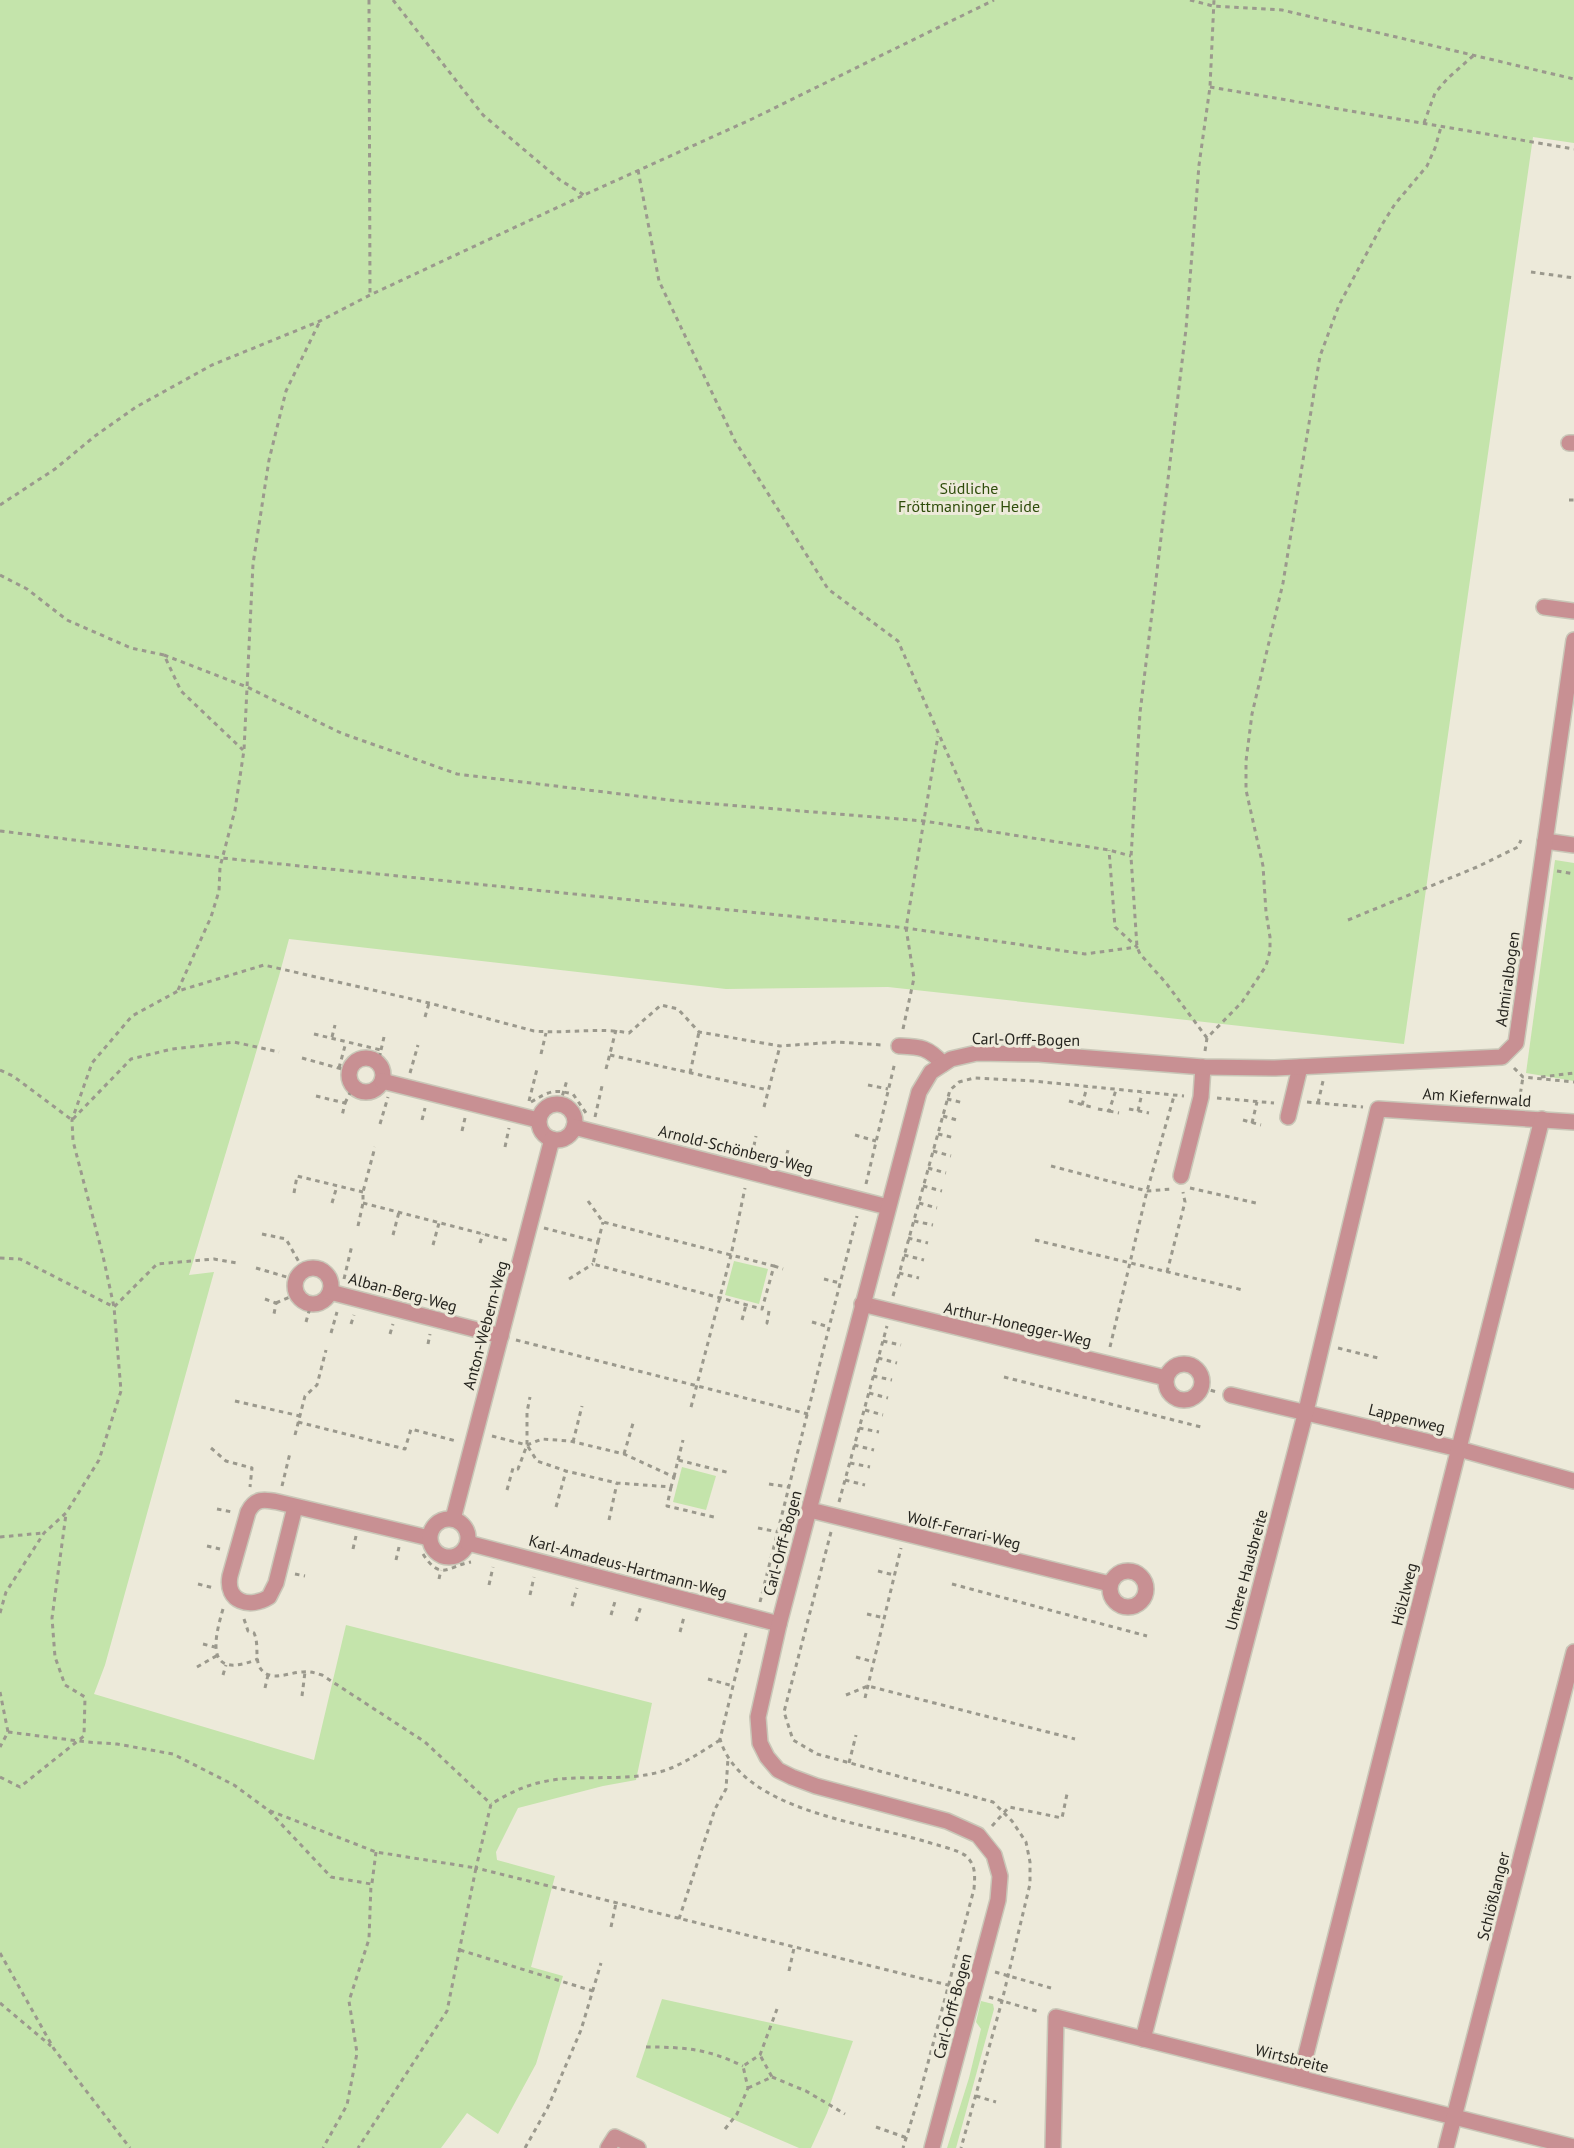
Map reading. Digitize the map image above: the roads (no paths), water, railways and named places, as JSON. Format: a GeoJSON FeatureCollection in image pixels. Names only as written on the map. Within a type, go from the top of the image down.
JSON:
{"type":"FeatureCollection","features":[{"type":"Feature","properties":{"kind":"street"},"geometry":{"type":"LineString","coordinates":[[1544,607],[1574,611]]}},
{"type":"Feature","properties":{"kind":"street","name":"Admiralbogen"},"geometry":{"type":"LineString","coordinates":[[1203,1067],[1300,1067],[1502,1057],[1516,1043],[1574,640]]}},
{"type":"Feature","properties":{"kind":"street"},"geometry":{"type":"LineString","coordinates":[[1545,841],[1574,845]]}},
{"type":"Feature","properties":{"kind":"street"},"geometry":{"type":"LineString","coordinates":[[899,1046],[922,1047],[943,1064]]}},
{"type":"Feature","properties":{"kind":"street","name":"Carl-Orff-Bogen"},"geometry":{"type":"LineString","coordinates":[[932,2148],[998,1900],[1000,1876],[994,1855],[978,1835],[947,1821],[816,1786],[778,1770],[767,1757],[760,1743],[758,1717],[779,1624],[919,1092],[932,1072],[951,1059],[977,1053],[1039,1054],[1203,1067]]}},
{"type":"Feature","properties":{"kind":"street"},"geometry":{"type":"LineString","coordinates":[[393,1084],[382,1070],[379,1056],[360,1059],[344,1069],[353,1087],[363,1092],[393,1084],[532,1119],[542,1132],[552,1139],[563,1139],[572,1132],[574,1127],[570,1110],[560,1104],[548,1106],[532,1119]]}},
{"type":"Feature","properties":{"kind":"street"},"geometry":{"type":"LineString","coordinates":[[1178,1183],[1201,1097],[1203,1067]]}},
{"type":"Feature","properties":{"kind":"street"},"geometry":{"type":"LineString","coordinates":[[1289,1109],[1300,1067]]}},
{"type":"Feature","properties":{"kind":"street","name":"Am Kiefernwald"},"geometry":{"type":"LineString","coordinates":[[1378,1108],[1574,1122]]}},
{"type":"Feature","properties":{"kind":"street","name":"Untere Hausbreite"},"geometry":{"type":"LineString","coordinates":[[1143,2039],[1305,1412],[1378,1108]]}},
{"type":"Feature","properties":{"kind":"street","name":"Hölzlweg"},"geometry":{"type":"LineString","coordinates":[[1300,2078],[1542,1119]]}},
{"type":"Feature","properties":{"kind":"street","name":"Arnold-Schönberg-Weg"},"geometry":{"type":"LineString","coordinates":[[574,1127],[888,1207]]}},
{"type":"Feature","properties":{"kind":"street","name":"Anton-Webern-Weg"},"geometry":{"type":"LineString","coordinates":[[453,1519],[552,1139]]}},
{"type":"Feature","properties":{"kind":"street","name":"Alban-Berg-Weg"},"geometry":{"type":"LineString","coordinates":[[316,1269],[322,1271],[330,1280],[330,1292],[324,1301],[310,1304],[302,1300],[299,1281],[316,1269]]}},
{"type":"Feature","properties":{"kind":"street","name":"Alban-Berg-Weg"},"geometry":{"type":"LineString","coordinates":[[330,1292],[501,1336]]}},
{"type":"Feature","properties":{"kind":"street","name":"Arthur-Honegger-Weg"},"geometry":{"type":"LineString","coordinates":[[862,1304],[1166,1378]]}},
{"type":"Feature","properties":{"kind":"street","name":"Lappenweg"},"geometry":{"type":"LineString","coordinates":[[1231,1395],[1459,1449],[1574,1480]]}},
{"type":"Feature","properties":{"kind":"street"},"geometry":{"type":"LineString","coordinates":[[295,1507],[272,1590],[268,1597],[263,1600],[244,1602],[237,1599],[228,1586],[248,1512],[258,1501],[278,1502],[429,1538]]}},
{"type":"Feature","properties":{"kind":"street","name":"Wolf-Ferrari-Weg"},"geometry":{"type":"LineString","coordinates":[[810,1510],[1110,1584]]}},
{"type":"Feature","properties":{"kind":"street"},"geometry":{"type":"LineString","coordinates":[[453,1519],[464,1526],[468,1543],[461,1553],[443,1557],[433,1550],[429,1538],[430,1533],[437,1523],[453,1519]]}},
{"type":"Feature","properties":{"kind":"street","name":"Karl-Amadeus-Hartmann-Weg"},"geometry":{"type":"LineString","coordinates":[[468,1543],[779,1624]]}},
{"type":"Feature","properties":{"kind":"street","name":"Schlößlanger"},"geometry":{"type":"LineString","coordinates":[[1446,2148],[1574,1652]]}},
{"type":"Feature","properties":{"kind":"street","name":"Wirtsbreite"},"geometry":{"type":"LineString","coordinates":[[1053,2148],[1056,2017],[1574,2147]]}},
{"type":"Feature","properties":{"kind":"street"},"geometry":{"type":"LineString","coordinates":[[608,2148],[615,2137],[638,2148]]}},
{"type":"Feature","properties":{"kind":"park label","name":"Südliche Fröttmaninger Heide"},"geometry":{"type":"Point","coordinates":[969,497]}}]}
